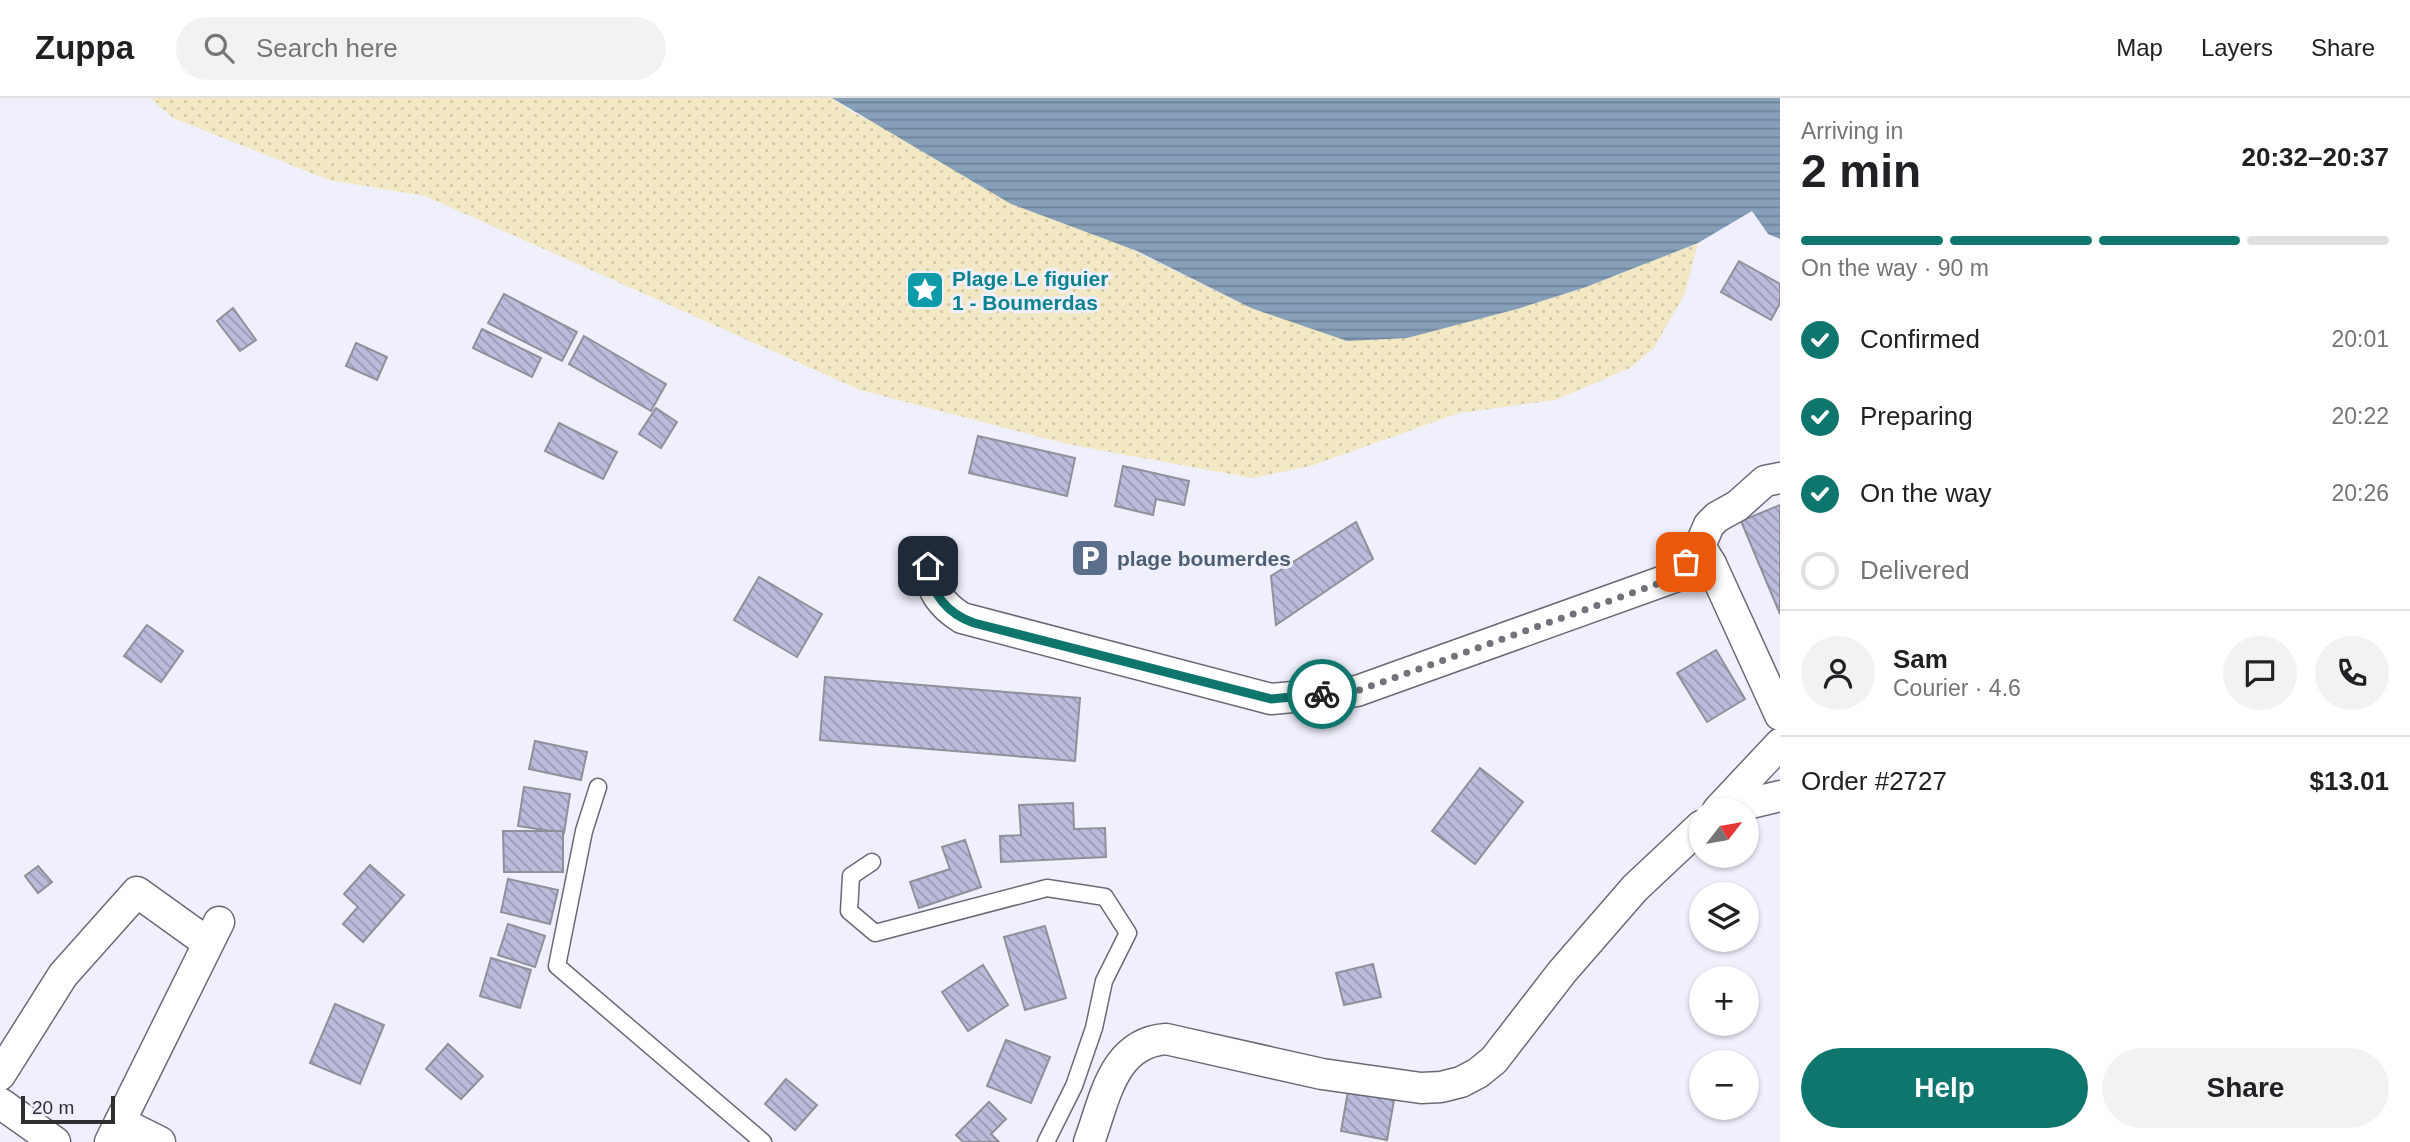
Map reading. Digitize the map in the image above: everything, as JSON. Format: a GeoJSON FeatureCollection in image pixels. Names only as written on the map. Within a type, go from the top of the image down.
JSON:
{"type":"FeatureCollection","features":[{"type":"Feature","properties":{"kind":"street"},"geometry":{"type":"LineString","coordinates":[[1780,478],[1765,481],[1737,506],[1717,517],[1709,525],[1705,555],[1780,715]]}},
{"type":"Feature","properties":{"kind":"street"},"geometry":{"type":"LineString","coordinates":[[928,566],[934,591],[941,602],[961,618],[1271,699],[1357,691],[1671,579],[1705,555]]}},
{"type":"Feature","properties":{"kind":"street"},"geometry":{"type":"LineString","coordinates":[[1731,798],[1780,744]]}},
{"type":"Feature","properties":{"kind":"street"},"geometry":{"type":"LineString","coordinates":[[1759,801],[1780,796]]}},
{"type":"Feature","properties":{"kind":"street"},"geometry":{"type":"LineString","coordinates":[[1089,1142],[1118,1067],[1133,1049],[1155,1040],[1166,1039],[1322,1074],[1421,1088],[1441,1087],[1470,1078],[1494,1060],[1562,972],[1635,888],[1689,837]]}},
{"type":"Feature","properties":{"kind":"street"},"geometry":{"type":"LineString","coordinates":[[0,1076],[63,975],[137,892],[214,932],[115,1132],[160,1142]]}},
{"type":"Feature","properties":{"kind":"street"},"geometry":{"type":"LineString","coordinates":[[0,1103],[55,1142]]}},
{"type":"Feature","properties":{"kind":"lane"},"geometry":{"type":"LineString","coordinates":[[598,787],[584,831],[557,966],[763,1142]]}},
{"type":"Feature","properties":{"kind":"lane"},"geometry":{"type":"LineString","coordinates":[[872,862],[851,876],[849,911],[876,933],[1047,888],[1105,897],[1128,933],[1104,981],[1094,1028],[1074,1086],[1046,1142]]}},
{"type":"Feature","properties":{"kind":"sand","name":"Plage Le figuier 1 - Boumerdas"},"geometry":{"type":"Polygon","coordinates":[[[150,98],[832,98],[852,112],[1251,308],[1472,320],[1586,287],[1698,243],[1685,293],[1654,348],[1630,368],[1555,400],[1459,413],[1311,466],[1252,478],[1067,444],[860,390],[425,196],[329,180],[173,118],[150,98]]]}},
{"type":"Feature","properties":{"kind":"water"},"geometry":{"type":"Polygon","coordinates":[[[832,98],[1780,98],[1780,239],[1768,234],[1752,211],[1698,243],[1586,287],[1517,309],[1407,338],[1347,341],[1251,308],[1137,251],[1011,204],[832,98]]]}},
{"type":"Feature","properties":{"kind":"building"},"geometry":{"type":"Polygon","coordinates":[[[1739,261],[1780,284],[1780,303],[1771,320],[1721,292],[1739,261]]]}},
{"type":"Feature","properties":{"kind":"building"},"geometry":{"type":"Polygon","coordinates":[[[504,294],[577,332],[562,361],[488,323],[504,294]]]}},
{"type":"Feature","properties":{"kind":"building"},"geometry":{"type":"Polygon","coordinates":[[[233,308],[256,340],[240,351],[217,321],[233,308]]]}},
{"type":"Feature","properties":{"kind":"building"},"geometry":{"type":"Polygon","coordinates":[[[482,329],[541,358],[532,377],[473,348],[482,329]]]}},
{"type":"Feature","properties":{"kind":"building"},"geometry":{"type":"Polygon","coordinates":[[[584,336],[666,384],[651,411],[569,364],[584,336]]]}},
{"type":"Feature","properties":{"kind":"building"},"geometry":{"type":"Polygon","coordinates":[[[356,343],[387,357],[377,380],[346,366],[356,343]]]}},
{"type":"Feature","properties":{"kind":"building"},"geometry":{"type":"Polygon","coordinates":[[[656,408],[677,422],[661,448],[639,434],[656,408]]]}},
{"type":"Feature","properties":{"kind":"building"},"geometry":{"type":"Polygon","coordinates":[[[559,423],[617,452],[603,479],[545,451],[559,423]]]}},
{"type":"Feature","properties":{"kind":"building"},"geometry":{"type":"Polygon","coordinates":[[[978,436],[1075,458],[1067,496],[969,473],[978,436]]]}},
{"type":"Feature","properties":{"kind":"building"},"geometry":{"type":"Polygon","coordinates":[[[1123,466],[1189,481],[1184,505],[1156,499],[1153,515],[1115,506],[1123,466]]]}},
{"type":"Feature","properties":{"kind":"building"},"geometry":{"type":"Polygon","coordinates":[[[1780,505],[1780,614],[1741,521],[1780,505]]]}},
{"type":"Feature","properties":{"kind":"building"},"geometry":{"type":"Polygon","coordinates":[[[1356,522],[1373,559],[1276,625],[1271,576],[1356,522]]]}},
{"type":"Feature","properties":{"kind":"building"},"geometry":{"type":"Polygon","coordinates":[[[759,577],[822,614],[797,657],[734,620],[759,577]]]}},
{"type":"Feature","properties":{"kind":"building"},"geometry":{"type":"Polygon","coordinates":[[[147,625],[183,651],[161,682],[124,656],[147,625]]]}},
{"type":"Feature","properties":{"kind":"building"},"geometry":{"type":"Polygon","coordinates":[[[1716,650],[1745,699],[1707,722],[1677,673],[1716,650]]]}},
{"type":"Feature","properties":{"kind":"building"},"geometry":{"type":"Polygon","coordinates":[[[825,677],[1080,698],[1075,761],[820,740],[825,677]]]}},
{"type":"Feature","properties":{"kind":"building"},"geometry":{"type":"Polygon","coordinates":[[[535,741],[587,752],[581,780],[529,769],[535,741]]]}},
{"type":"Feature","properties":{"kind":"building"},"geometry":{"type":"Polygon","coordinates":[[[1480,768],[1523,802],[1475,864],[1432,831],[1480,768]]]}},
{"type":"Feature","properties":{"kind":"building"},"geometry":{"type":"Polygon","coordinates":[[[524,787],[570,794],[564,833],[518,826],[524,787]]]}},
{"type":"Feature","properties":{"kind":"building"},"geometry":{"type":"Polygon","coordinates":[[[1073,803],[1074,829],[1105,828],[1106,857],[1001,862],[1000,836],[1021,835],[1019,805],[1073,803]]]}},
{"type":"Feature","properties":{"kind":"building"},"geometry":{"type":"Polygon","coordinates":[[[503,831],[563,831],[563,872],[504,872],[503,831]]]}},
{"type":"Feature","properties":{"kind":"building"},"geometry":{"type":"Polygon","coordinates":[[[965,840],[981,887],[919,908],[910,882],[950,869],[942,847],[965,840]]]}},
{"type":"Feature","properties":{"kind":"building"},"geometry":{"type":"Polygon","coordinates":[[[370,865],[404,895],[363,942],[343,924],[358,907],[344,894],[370,865]]]}},
{"type":"Feature","properties":{"kind":"building"},"geometry":{"type":"Polygon","coordinates":[[[38,866],[52,882],[38,893],[25,876],[38,866]]]}},
{"type":"Feature","properties":{"kind":"building"},"geometry":{"type":"Polygon","coordinates":[[[508,879],[558,890],[550,924],[501,912],[508,879]]]}},
{"type":"Feature","properties":{"kind":"building"},"geometry":{"type":"Polygon","coordinates":[[[508,924],[545,936],[535,967],[498,955],[508,924]]]}},
{"type":"Feature","properties":{"kind":"building"},"geometry":{"type":"Polygon","coordinates":[[[1045,926],[1066,998],[1025,1010],[1004,937],[1045,926]]]}},
{"type":"Feature","properties":{"kind":"building"},"geometry":{"type":"Polygon","coordinates":[[[491,958],[531,970],[520,1008],[480,996],[491,958]]]}},
{"type":"Feature","properties":{"kind":"building"},"geometry":{"type":"Polygon","coordinates":[[[1373,964],[1381,997],[1344,1005],[1336,973],[1373,964]]]}},
{"type":"Feature","properties":{"kind":"building"},"geometry":{"type":"Polygon","coordinates":[[[983,965],[1008,1005],[968,1031],[942,992],[983,965]]]}},
{"type":"Feature","properties":{"kind":"building"},"geometry":{"type":"Polygon","coordinates":[[[335,1004],[384,1025],[360,1084],[310,1063],[335,1004]]]}},
{"type":"Feature","properties":{"kind":"building"},"geometry":{"type":"Polygon","coordinates":[[[1006,1040],[1050,1057],[1031,1103],[987,1086],[1006,1040]]]}},
{"type":"Feature","properties":{"kind":"building"},"geometry":{"type":"Polygon","coordinates":[[[448,1044],[483,1076],[461,1099],[426,1069],[448,1044]]]}},
{"type":"Feature","properties":{"kind":"building"},"geometry":{"type":"Polygon","coordinates":[[[786,1079],[817,1105],[795,1130],[765,1104],[786,1079]]]}},
{"type":"Feature","properties":{"kind":"building"},"geometry":{"type":"Polygon","coordinates":[[[1348,1091],[1394,1100],[1387,1140],[1341,1131],[1348,1091]]]}},
{"type":"Feature","properties":{"kind":"building"},"geometry":{"type":"Polygon","coordinates":[[[989,1102],[1006,1119],[991,1134],[999,1142],[963,1142],[956,1135],[989,1102]]]}},
{"type":"Feature","properties":{"kind":"way so far"},"geometry":{"type":"LineString","coordinates":[[1322,694],[1357,691],[1671,579],[1686,562]]}},
{"type":"Feature","properties":{"kind":"place","name":"Plage Le figuier 1 - Boumerdas"},"geometry":{"type":"Point","coordinates":[925,290]}},
{"type":"Feature","properties":{"kind":"place","name":"plage boumerdes"},"geometry":{"type":"Point","coordinates":[1090,558]}},
{"type":"Feature","properties":{"kind":"route"},"geometry":{"type":"LineString","coordinates":[[928,566],[934,591],[941,602],[961,618],[974,623],[1271,699],[1322,694]]}}]}
